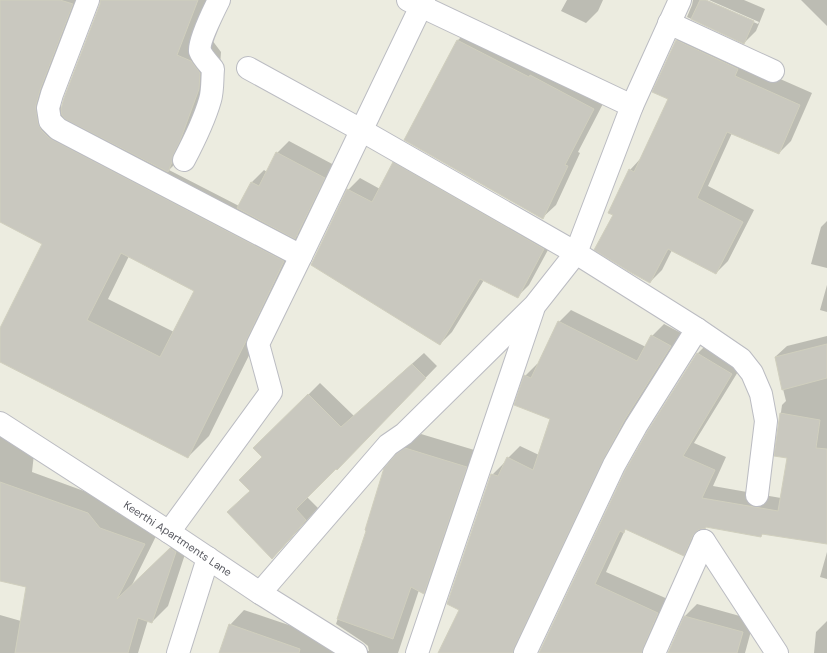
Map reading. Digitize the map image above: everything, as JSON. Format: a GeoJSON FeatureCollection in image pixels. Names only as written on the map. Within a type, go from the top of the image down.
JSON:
{"type":"FeatureCollection","features":[{"type":"Feature","properties":{"kind":"street"},"geometry":{"type":"LineString","coordinates":[[88,0],[50,101],[48,108],[50,121],[58,129],[301,256]]}},
{"type":"Feature","properties":{"kind":"street"},"geometry":{"type":"LineString","coordinates":[[184,160],[210,99],[213,69],[201,52],[200,47],[202,37],[218,0]]}},
{"type":"Feature","properties":{"kind":"street"},"geometry":{"type":"LineString","coordinates":[[260,593],[388,445],[404,434],[535,305],[576,253],[632,106],[680,0]]}},
{"type":"Feature","properties":{"kind":"street"},"geometry":{"type":"LineString","coordinates":[[169,532],[272,392],[258,344],[361,130],[418,2],[632,106]]}},
{"type":"Feature","properties":{"kind":"street"},"geometry":{"type":"LineString","coordinates":[[670,23],[773,71]]}},
{"type":"Feature","properties":{"kind":"street"},"geometry":{"type":"LineString","coordinates":[[248,68],[361,130],[576,253],[697,329],[741,359],[752,373],[761,394],[766,421],[757,495]]}},
{"type":"Feature","properties":{"kind":"street"},"geometry":{"type":"LineString","coordinates":[[417,653],[535,305]]}},
{"type":"Feature","properties":{"kind":"street"},"geometry":{"type":"LineString","coordinates":[[525,653],[614,465],[636,426],[697,329]]}},
{"type":"Feature","properties":{"kind":"street","name":"Keerthi Apartments Lane"},"geometry":{"type":"LineString","coordinates":[[1,426],[169,532],[260,593],[356,653]]}},
{"type":"Feature","properties":{"kind":"street"},"geometry":{"type":"LineString","coordinates":[[654,653],[704,541],[777,653]]}},
{"type":"Feature","properties":{"kind":"street"},"geometry":{"type":"LineString","coordinates":[[178,653],[208,558]]}},
{"type":"Feature","properties":{"kind":"building"},"geometry":{"type":"Polygon","coordinates":[[[0,0],[60,0],[73,4],[40,90],[36,105],[38,123],[41,130],[49,138],[284,261],[188,458],[0,362],[0,328],[42,244],[0,222],[0,0]],[[121,253],[87,320],[160,357],[194,291],[121,253]]]}},
{"type":"Feature","properties":{"kind":"building"},"geometry":{"type":"Polygon","coordinates":[[[100,0],[198,0],[177,55],[191,61],[200,73],[199,89],[180,141],[173,155],[168,172],[65,119],[62,115],[61,109],[64,98],[100,4],[100,0]]]}},
{"type":"Feature","properties":{"kind":"building"},"geometry":{"type":"Polygon","coordinates":[[[700,0],[706,0],[754,21],[744,44],[691,19],[700,0]]]}},
{"type":"Feature","properties":{"kind":"building"},"geometry":{"type":"Polygon","coordinates":[[[457,40],[529,77],[530,75],[594,109],[565,165],[568,166],[543,219],[404,140],[457,40]]]}},
{"type":"Feature","properties":{"kind":"building"},"geometry":{"type":"Polygon","coordinates":[[[676,40],[738,69],[735,76],[800,105],[779,154],[727,132],[697,198],[743,222],[716,274],[668,249],[650,283],[594,250],[613,215],[608,213],[629,169],[634,172],[668,99],[652,92],[676,40]]]}},
{"type":"Feature","properties":{"kind":"building"},"geometry":{"type":"Polygon","coordinates":[[[276,152],[325,178],[295,239],[237,208],[251,182],[259,186],[276,152]]]}},
{"type":"Feature","properties":{"kind":"building"},"geometry":{"type":"Polygon","coordinates":[[[393,162],[544,249],[518,298],[480,279],[440,345],[311,265],[347,189],[372,202],[393,162]]]}},
{"type":"Feature","properties":{"kind":"building"},"geometry":{"type":"Polygon","coordinates":[[[558,321],[637,361],[651,335],[671,346],[625,419],[603,460],[514,648],[513,653],[438,653],[459,610],[447,604],[491,474],[498,476],[507,457],[533,470],[550,419],[514,405],[524,375],[531,378],[558,321]]]}},
{"type":"Feature","properties":{"kind":"building"},"geometry":{"type":"Polygon","coordinates":[[[827,344],[827,378],[782,390],[775,357],[827,344]]]}},
{"type":"Feature","properties":{"kind":"building"},"geometry":{"type":"Polygon","coordinates":[[[697,353],[732,374],[683,456],[715,470],[702,498],[778,511],[787,458],[774,456],[780,413],[820,420],[816,448],[827,449],[827,544],[762,534],[761,537],[706,527],[705,529],[698,530],[693,535],[684,556],[625,529],[624,533],[620,531],[595,584],[658,613],[642,653],[539,653],[625,471],[647,432],[697,353]]]}},
{"type":"Feature","properties":{"kind":"building"},"geometry":{"type":"Polygon","coordinates":[[[412,364],[426,378],[337,470],[336,469],[296,509],[306,520],[272,559],[227,512],[250,491],[239,480],[262,457],[253,448],[308,394],[341,427],[412,364]]]}},
{"type":"Feature","properties":{"kind":"building"},"geometry":{"type":"Polygon","coordinates":[[[405,448],[467,467],[424,594],[411,587],[393,639],[337,619],[366,531],[365,530],[384,468],[396,454],[405,448]]]}},
{"type":"Feature","properties":{"kind":"building"},"geometry":{"type":"Polygon","coordinates":[[[0,482],[88,513],[100,528],[145,544],[117,599],[170,548],[176,552],[152,623],[138,618],[128,653],[15,653],[26,587],[0,581],[0,482]]]}},
{"type":"Feature","properties":{"kind":"building"},"geometry":{"type":"Polygon","coordinates":[[[684,616],[743,632],[737,653],[668,653],[684,616]]]}},
{"type":"Feature","properties":{"kind":"building"},"geometry":{"type":"Polygon","coordinates":[[[229,624],[300,649],[299,653],[219,653],[229,624]]]}}]}
